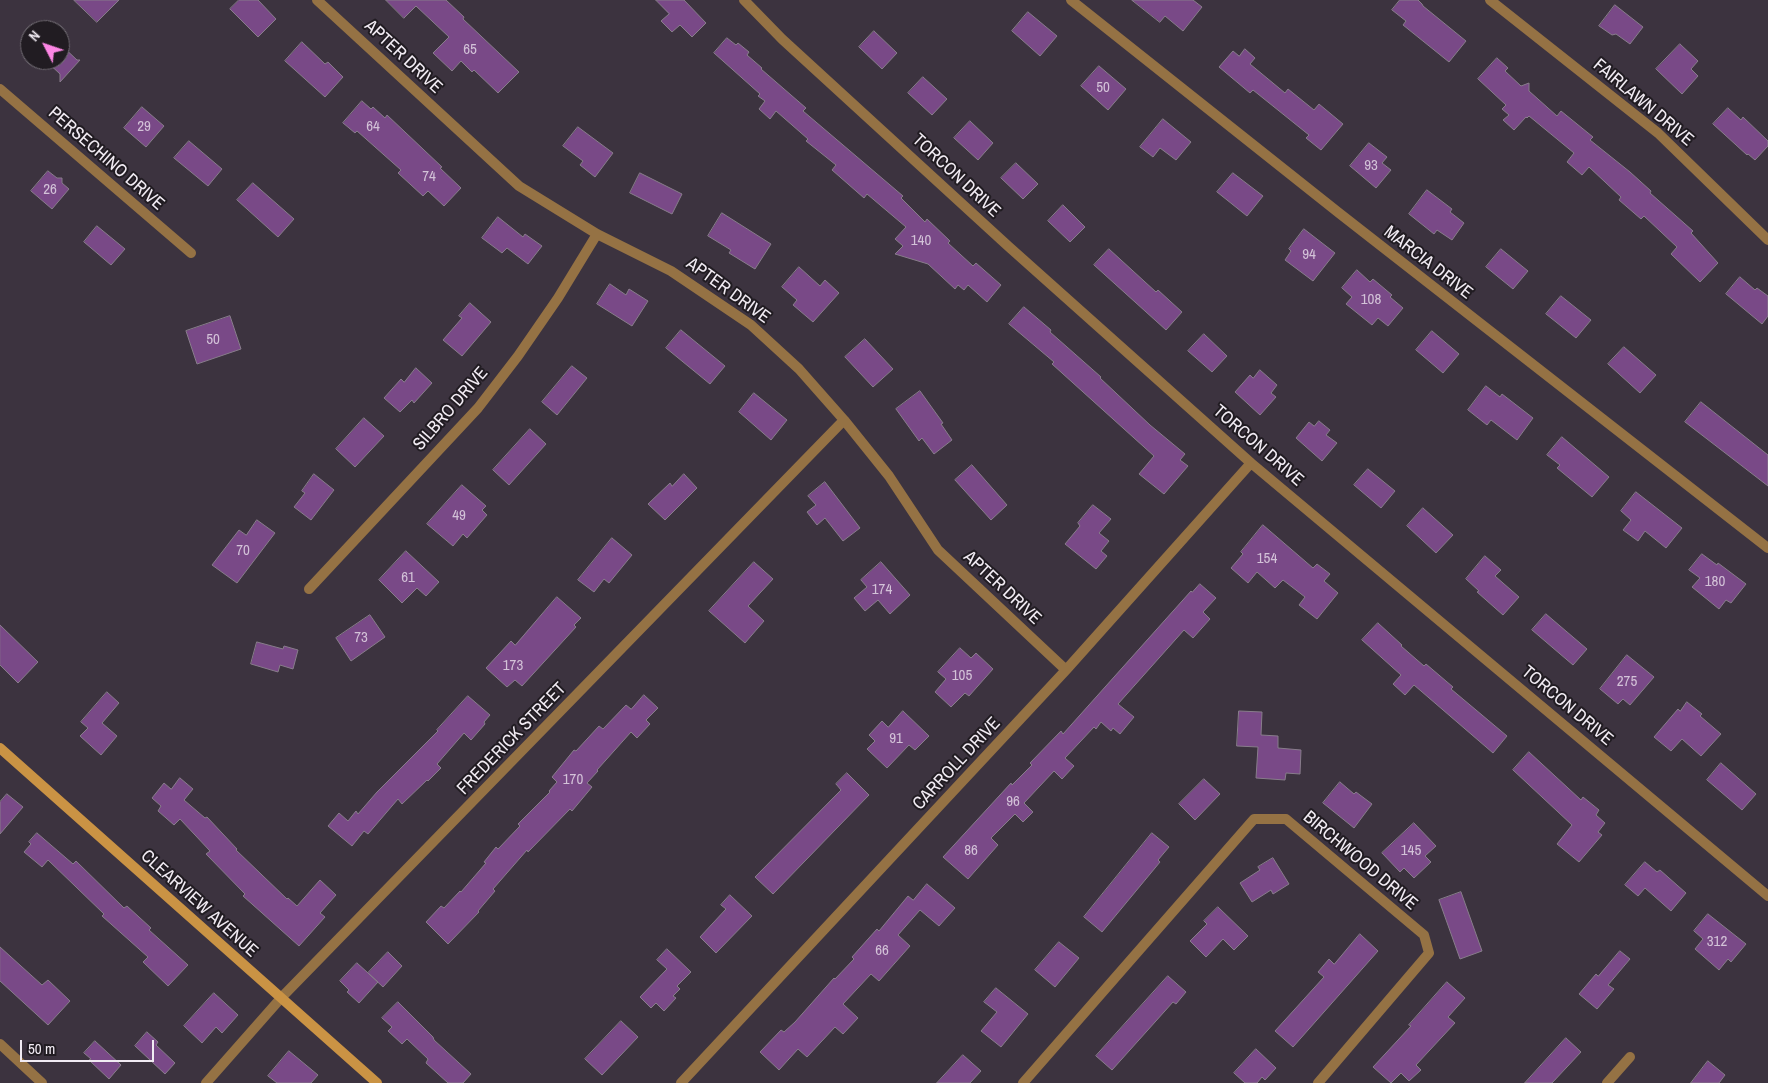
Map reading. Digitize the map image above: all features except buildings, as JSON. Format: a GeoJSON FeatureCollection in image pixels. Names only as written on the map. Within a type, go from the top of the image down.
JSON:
{"type":"FeatureCollection","features":[{"type":"Feature","properties":{"kind":"street","name":"APTER DRIVE"},"geometry":{"type":"LineString","coordinates":[[317,0],[519,186],[597,234],[671,271],[751,325],[799,369],[844,420],[889,476],[938,550],[1066,670]]}},
{"type":"Feature","properties":{"kind":"street","name":"TORCON DRIVE"},"geometry":{"type":"LineString","coordinates":[[744,0],[782,39],[1001,240],[1251,462],[1768,896]]}},
{"type":"Feature","properties":{"kind":"street","name":"MARCIA DRIVE"},"geometry":{"type":"LineString","coordinates":[[1071,0],[1339,214],[1768,548]]}},
{"type":"Feature","properties":{"kind":"street","name":"FAIRLAWN DRIVE"},"geometry":{"type":"LineString","coordinates":[[1490,0],[1658,133],[1768,240]]}},
{"type":"Feature","properties":{"kind":"street","name":"PERSECHINO DRIVE"},"geometry":{"type":"LineString","coordinates":[[0,90],[191,253]]}},
{"type":"Feature","properties":{"kind":"street","name":"SILBRO DRIVE"},"geometry":{"type":"LineString","coordinates":[[309,589],[478,408],[518,356],[553,305],[597,234]]}},
{"type":"Feature","properties":{"kind":"street","name":"FREDERICK STREET"},"geometry":{"type":"LineString","coordinates":[[206,1083],[281,998],[844,420]]}},
{"type":"Feature","properties":{"kind":"street","name":"CARROLL DRIVE"},"geometry":{"type":"LineString","coordinates":[[681,1083],[1066,670],[1251,462]]}},
{"type":"Feature","properties":{"kind":"street","name":"CLEARVIEW AVENUE"},"geometry":{"type":"LineString","coordinates":[[0,748],[377,1083]]}},
{"type":"Feature","properties":{"kind":"street","name":"BIRCHWOOD DRIVE"},"geometry":{"type":"LineString","coordinates":[[1023,1083],[1254,819],[1286,820],[1424,935],[1429,953],[1318,1083]]}},
{"type":"Feature","properties":{"kind":"street"},"geometry":{"type":"LineString","coordinates":[[0,1044],[42,1083]]}},
{"type":"Feature","properties":{"kind":"street"},"geometry":{"type":"LineString","coordinates":[[1607,1083],[1630,1057]]}}]}
